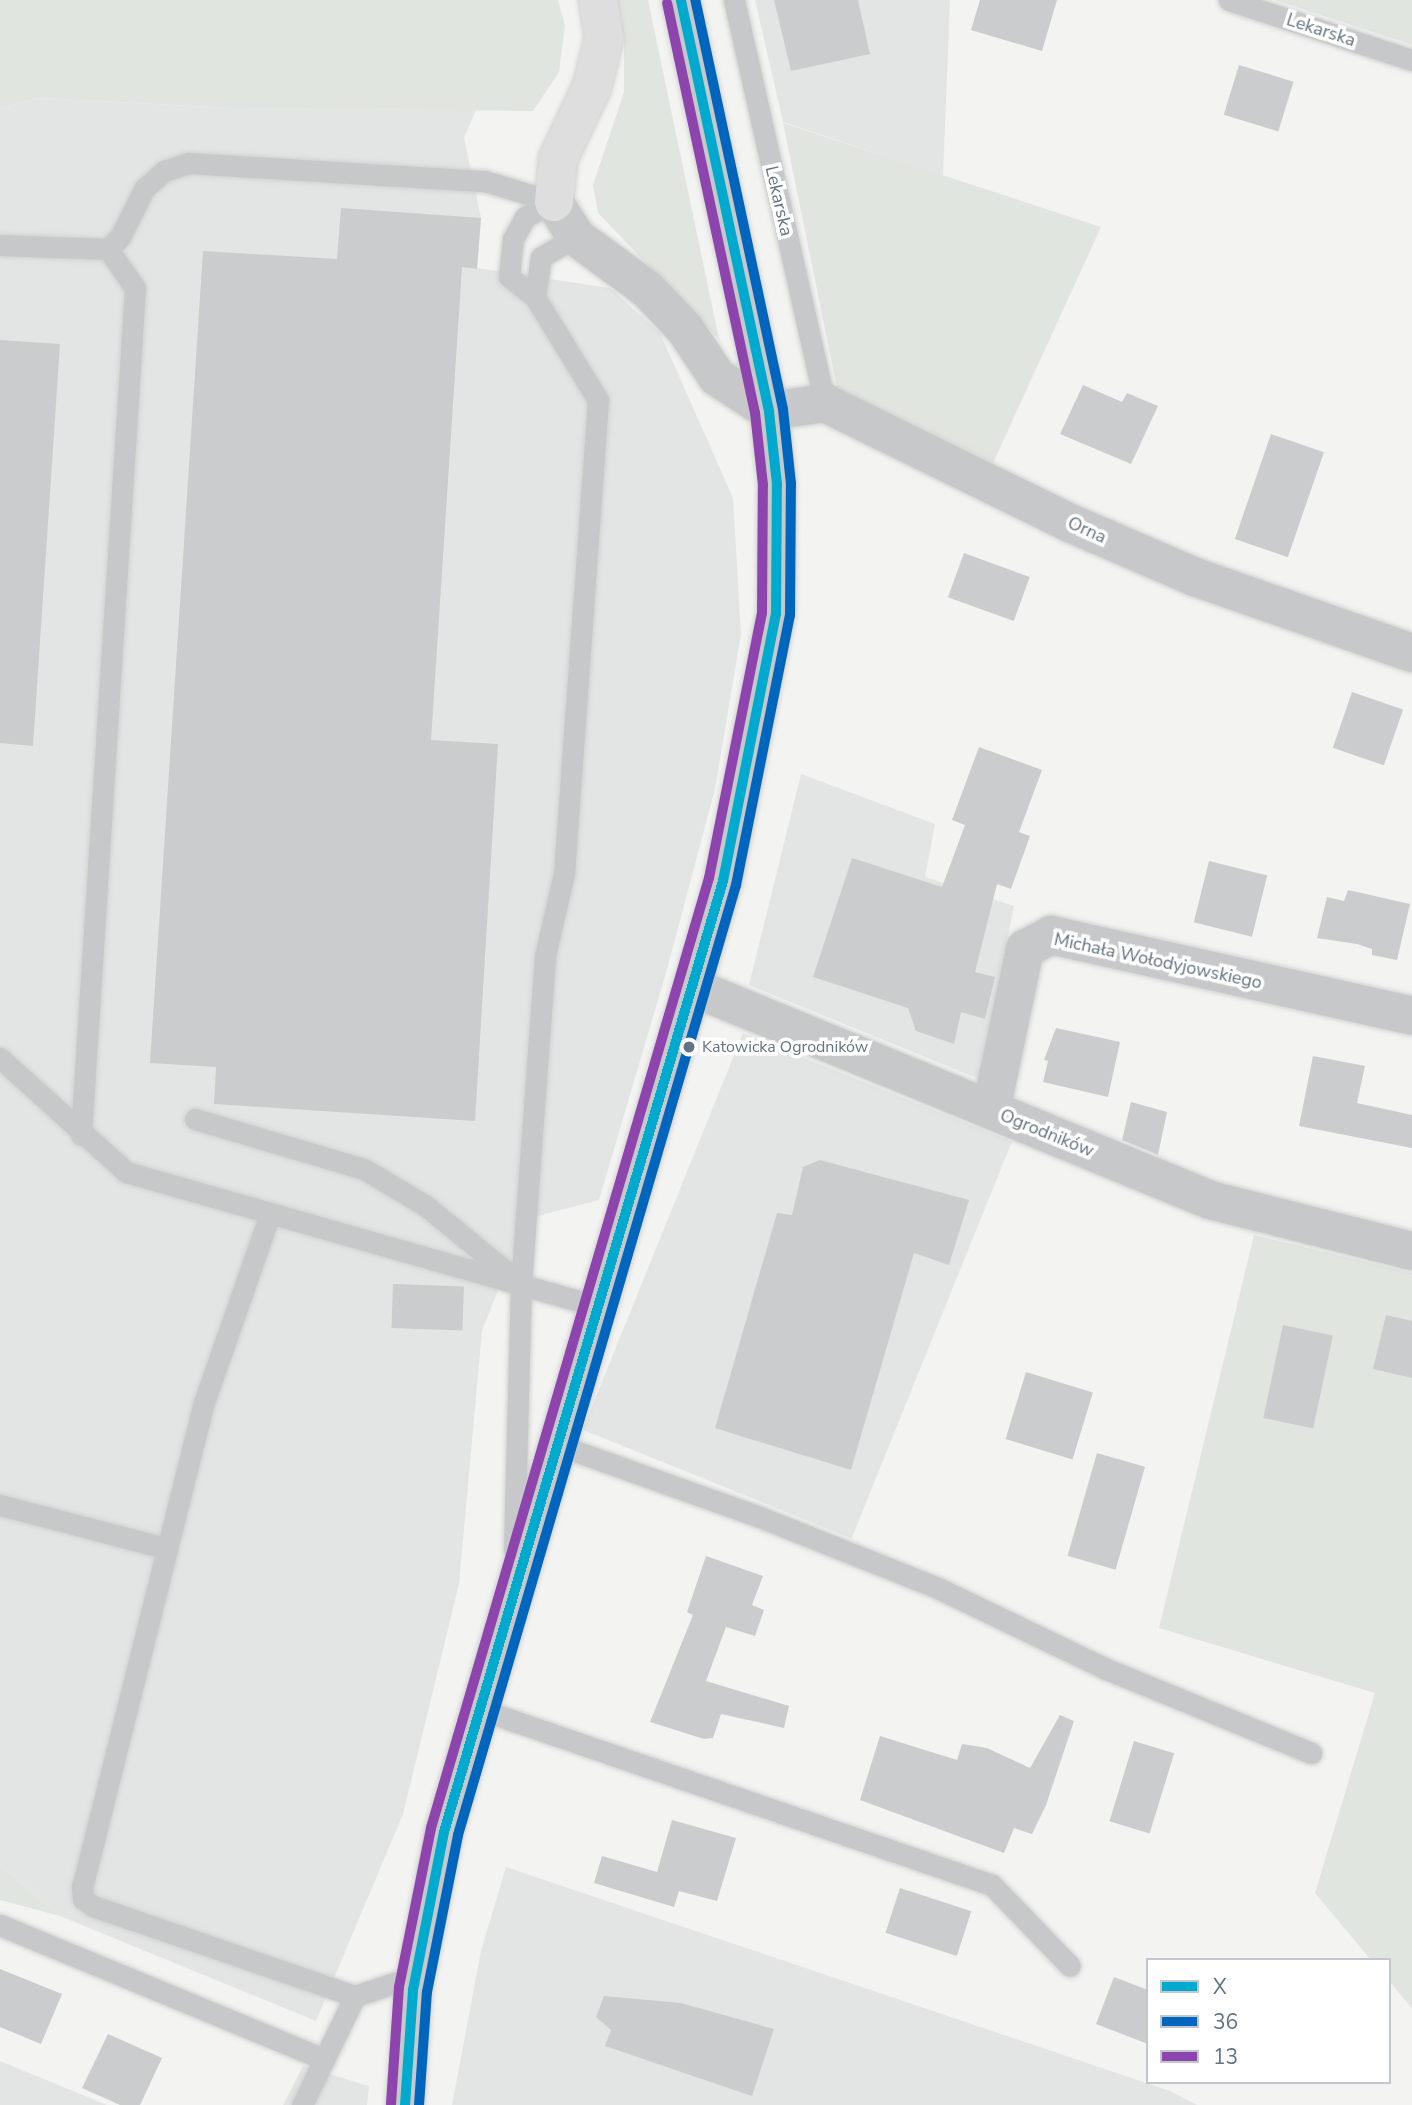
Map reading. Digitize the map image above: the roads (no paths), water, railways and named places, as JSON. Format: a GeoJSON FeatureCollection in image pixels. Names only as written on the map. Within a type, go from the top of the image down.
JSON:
{"type":"FeatureCollection","features":[{"type":"Feature","properties":{"kind":"highway"},"geometry":{"type":"LineString","coordinates":[[554,202],[558,159],[592,87],[604,38],[598,0]]}},
{"type":"Feature","properties":{"kind":"street"},"geometry":{"type":"LineString","coordinates":[[405,2105],[415,1976],[444,1832],[555,1444],[692,987],[744,791],[774,628],[778,508],[769,411],[681,0]]}},
{"type":"Feature","properties":{"kind":"street"},"geometry":{"type":"LineString","coordinates":[[554,202],[576,237],[647,289],[685,329],[717,377],[769,411],[825,403]]}},
{"type":"Feature","properties":{"kind":"street","name":"Orna"},"geometry":{"type":"LineString","coordinates":[[825,403],[1070,523],[1195,578],[1412,653]]}},
{"type":"Feature","properties":{"kind":"street","name":"Michała Wołodyjowskiego"},"geometry":{"type":"LineString","coordinates":[[990,1110],[1025,949],[1051,935],[1412,1017]]}},
{"type":"Feature","properties":{"kind":"street","name":"Ogrodników"},"geometry":{"type":"LineString","coordinates":[[692,987],[1210,1199],[1412,1251]]}},
{"type":"Feature","properties":{"kind":"lane","name":"Lekarska"},"geometry":{"type":"LineString","coordinates":[[734,0],[825,403]]}},
{"type":"Feature","properties":{"kind":"lane","name":"Lekarska"},"geometry":{"type":"LineString","coordinates":[[1229,0],[1412,60]]}},
{"type":"Feature","properties":{"kind":"lane"},"geometry":{"type":"LineString","coordinates":[[0,245],[108,249],[120,237],[144,189],[164,171],[188,163],[485,181],[554,202]]}},
{"type":"Feature","properties":{"kind":"lane"},"geometry":{"type":"LineString","coordinates":[[513,1591],[521,1284],[545,956],[564,874],[598,400],[535,297],[509,277],[513,239],[525,217],[554,202]]}},
{"type":"Feature","properties":{"kind":"lane"},"geometry":{"type":"LineString","coordinates":[[535,297],[541,257],[576,237]]}},
{"type":"Feature","properties":{"kind":"lane"},"geometry":{"type":"LineString","coordinates":[[81,1135],[135,288],[108,249]]}},
{"type":"Feature","properties":{"kind":"lane"},"geometry":{"type":"LineString","coordinates":[[0,1058],[81,1135],[126,1172],[596,1306]]}},
{"type":"Feature","properties":{"kind":"lane"},"geometry":{"type":"LineString","coordinates":[[0,1086],[23,1080]]}},
{"type":"Feature","properties":{"kind":"lane"},"geometry":{"type":"LineString","coordinates":[[195,1119],[364,1169],[426,1206],[521,1284]]}},
{"type":"Feature","properties":{"kind":"lane"},"geometry":{"type":"LineString","coordinates":[[270,1214],[204,1402],[165,1548],[82,1886],[83,1899],[355,1996],[415,1976]]}},
{"type":"Feature","properties":{"kind":"lane"},"geometry":{"type":"LineString","coordinates":[[555,1444],[757,1516],[916,1580],[1104,1668],[1311,1753]]}},
{"type":"Feature","properties":{"kind":"lane"},"geometry":{"type":"LineString","coordinates":[[0,1505],[165,1548]]}},
{"type":"Feature","properties":{"kind":"lane"},"geometry":{"type":"LineString","coordinates":[[479,1709],[992,1885],[1070,1966]]}},
{"type":"Feature","properties":{"kind":"lane"},"geometry":{"type":"LineString","coordinates":[[0,1925],[324,2059]]}},
{"type":"Feature","properties":{"kind":"lane"},"geometry":{"type":"LineString","coordinates":[[302,2105],[355,1996]]}},
{"type":"Feature","properties":{"kind":"place","name":"Katowicka Ogrodników"},"geometry":{"type":"Point","coordinates":[689,1047]}}]}
